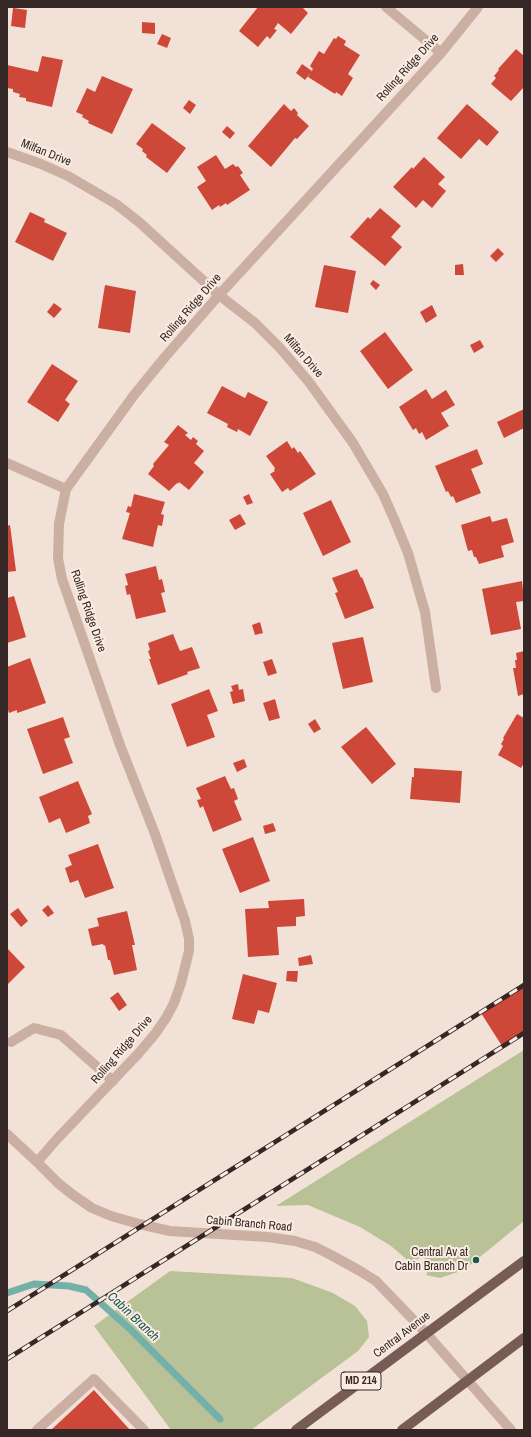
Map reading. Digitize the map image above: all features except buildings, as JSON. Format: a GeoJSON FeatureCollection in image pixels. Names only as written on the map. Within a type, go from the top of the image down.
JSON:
{"type":"FeatureCollection","features":[{"type":"Feature","properties":{"kind":"main road","name":"Central Avenue"},"geometry":{"type":"LineString","coordinates":[[296,1430],[524,1261]]}},
{"type":"Feature","properties":{"kind":"main road"},"geometry":{"type":"LineString","coordinates":[[402,1430],[524,1338]]}},
{"type":"Feature","properties":{"kind":"street"},"geometry":{"type":"LineString","coordinates":[[386,7],[440,53]]}},
{"type":"Feature","properties":{"kind":"street","name":"Rolling Ridge Drive"},"geometry":{"type":"LineString","coordinates":[[37,1162],[138,1054],[166,1018],[174,1003],[181,983],[189,952],[189,939],[185,921],[168,870],[120,745],[62,579],[58,558],[59,524],[66,489],[134,396],[219,295],[440,53],[478,7]]}},
{"type":"Feature","properties":{"kind":"street","name":"Milfan Drive"},"geometry":{"type":"LineString","coordinates":[[7,152],[41,164],[68,176],[116,204],[139,222],[219,295],[255,323],[280,348],[332,412],[369,468],[383,494],[408,553],[425,612],[436,688]]}},
{"type":"Feature","properties":{"kind":"street"},"geometry":{"type":"LineString","coordinates":[[7,463],[66,489]]}},
{"type":"Feature","properties":{"kind":"street"},"geometry":{"type":"LineString","coordinates":[[11,1042],[34,1028],[61,1035],[113,1081]]}},
{"type":"Feature","properties":{"kind":"street","name":"Cabin Branch Road"},"geometry":{"type":"LineString","coordinates":[[7,1134],[58,1183],[74,1196],[92,1208],[118,1218],[170,1231],[268,1237],[295,1241],[314,1247],[343,1261],[376,1281],[426,1333],[511,1430]]}},
{"type":"Feature","properties":{"kind":"street"},"geometry":{"type":"LineString","coordinates":[[37,1430],[94,1379],[144,1430]]}},
{"type":"Feature","properties":{"kind":"green space"},"geometry":{"type":"Polygon","coordinates":[[[524,1050],[524,1221],[464,1270],[440,1278],[426,1275],[430,1268],[423,1256],[411,1263],[391,1246],[360,1227],[308,1205],[276,1206],[524,1050]]]}},
{"type":"Feature","properties":{"kind":"green space"},"geometry":{"type":"Polygon","coordinates":[[[170,1271],[292,1278],[333,1293],[355,1306],[367,1321],[369,1337],[358,1351],[251,1430],[171,1430],[94,1326],[170,1271]]]}},
{"type":"Feature","properties":{"kind":"waterway","name":"Cabin Branch"},"geometry":{"type":"LineString","coordinates":[[7,1293],[34,1284],[69,1286],[86,1290],[130,1329],[220,1419]]}},
{"type":"Feature","properties":{"kind":"railway"},"geometry":{"type":"LineString","coordinates":[[7,1311],[524,985]]}},
{"type":"Feature","properties":{"kind":"railway"},"geometry":{"type":"LineString","coordinates":[[7,1359],[524,1033]]}},
{"type":"Feature","properties":{"kind":"place","name":"Central Av at Cabin Branch Dr"},"geometry":{"type":"Point","coordinates":[476,1260]}}]}
